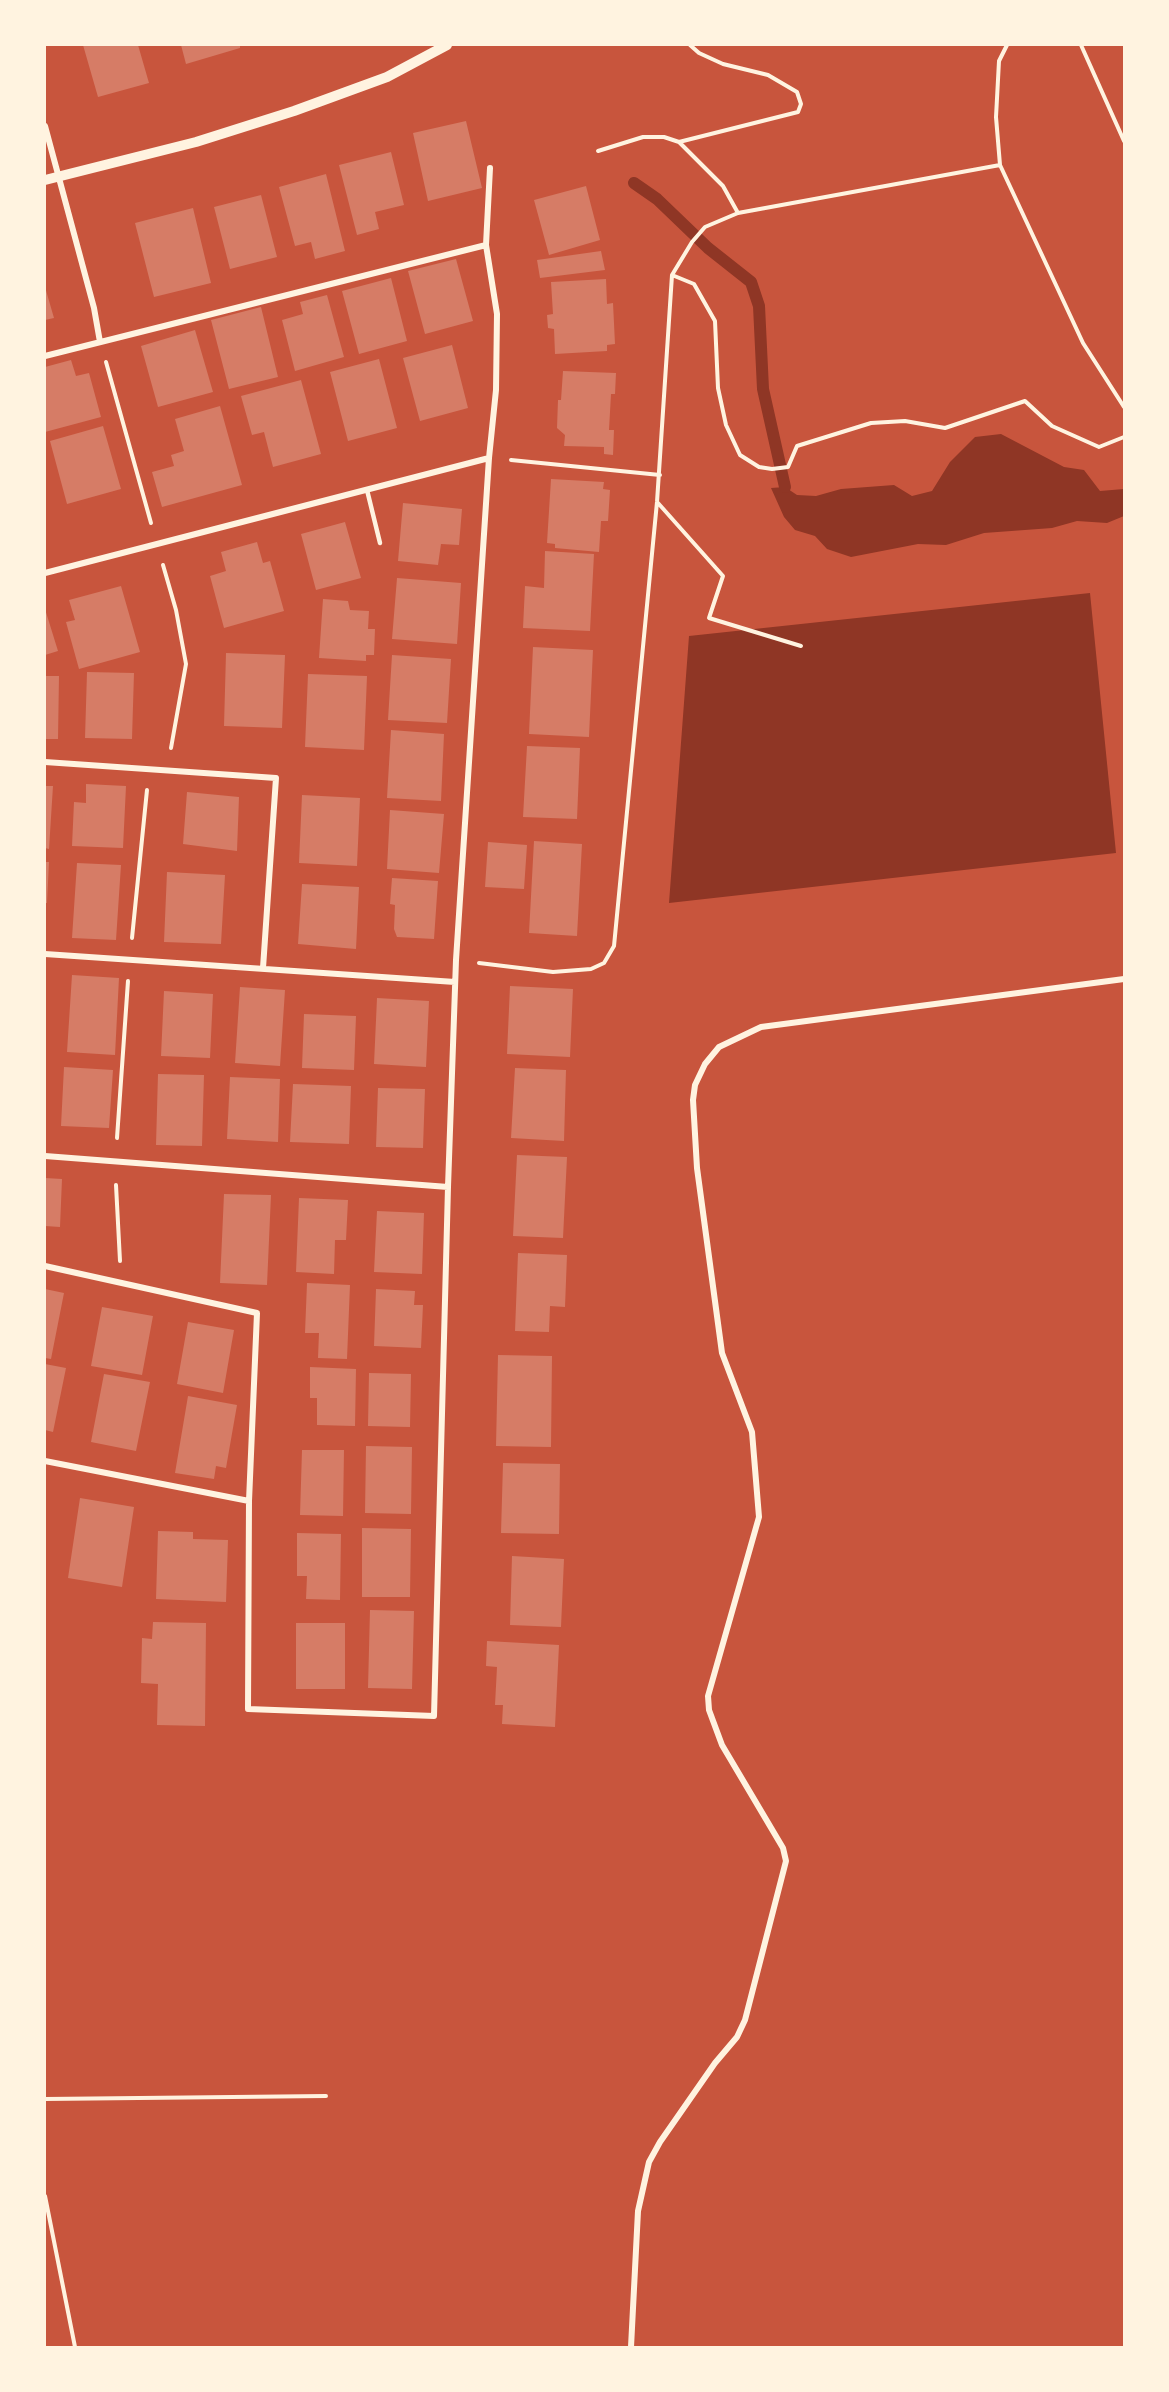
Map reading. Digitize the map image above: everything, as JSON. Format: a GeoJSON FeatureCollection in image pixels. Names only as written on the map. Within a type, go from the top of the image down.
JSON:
{"type":"FeatureCollection","features":[{"type":"Feature","properties":{"kind":"street"},"geometry":{"type":"LineString","coordinates":[[45,180],[196,142],[294,111],[387,77],[447,45]]}},
{"type":"Feature","properties":{"kind":"street"},"geometry":{"type":"LineString","coordinates":[[45,126],[94,308],[100,342]]}},
{"type":"Feature","properties":{"kind":"street"},"geometry":{"type":"LineString","coordinates":[[45,1266],[257,1313],[249,1501],[248,1709],[434,1716],[456,960],[489,458],[496,390],[497,314],[486,245],[490,168]]}},
{"type":"Feature","properties":{"kind":"street"},"geometry":{"type":"LineString","coordinates":[[45,356],[486,245]]}},
{"type":"Feature","properties":{"kind":"street"},"geometry":{"type":"LineString","coordinates":[[45,573],[489,458]]}},
{"type":"Feature","properties":{"kind":"street"},"geometry":{"type":"LineString","coordinates":[[45,762],[276,778],[263,968]]}},
{"type":"Feature","properties":{"kind":"street"},"geometry":{"type":"LineString","coordinates":[[45,954],[455,982]]}},
{"type":"Feature","properties":{"kind":"street"},"geometry":{"type":"LineString","coordinates":[[630,2347],[638,2211],[649,2162],[660,2142],[715,2063],[737,2037],[745,2020],[786,1861],[783,1848],[722,1745],[709,1710],[708,1696],[759,1517],[752,1432],[722,1353],[697,1168],[693,1100],[695,1085],[705,1064],[719,1047],[767,1025],[1124,979]]}},
{"type":"Feature","properties":{"kind":"street"},"geometry":{"type":"LineString","coordinates":[[45,1156],[448,1187]]}},
{"type":"Feature","properties":{"kind":"street"},"geometry":{"type":"LineString","coordinates":[[45,1461],[249,1501]]}},
{"type":"Feature","properties":{"kind":"lane"},"geometry":{"type":"LineString","coordinates":[[367,490],[380,543]]}},
{"type":"Feature","properties":{"kind":"path"},"geometry":{"type":"LineString","coordinates":[[679,142],[785,117],[798,112],[801,104],[797,92],[768,75],[723,64],[699,53],[690,45]]}},
{"type":"Feature","properties":{"kind":"path"},"geometry":{"type":"LineString","coordinates":[[1007,45],[999,61],[996,117],[1000,165],[1083,343],[1124,407]]}},
{"type":"Feature","properties":{"kind":"path"},"geometry":{"type":"LineString","coordinates":[[1081,45],[1124,141]]}},
{"type":"Feature","properties":{"kind":"path"},"geometry":{"type":"LineString","coordinates":[[598,152],[643,137],[664,137],[679,142],[723,186],[738,213]]}},
{"type":"Feature","properties":{"kind":"path"},"geometry":{"type":"LineString","coordinates":[[456,960],[553,972],[591,969],[604,963],[614,946],[660,475],[672,275],[692,242],[705,227],[738,213],[1000,165]]}},
{"type":"Feature","properties":{"kind":"path"},"geometry":{"type":"LineString","coordinates":[[672,275],[694,284],[715,321],[720,399],[726,424],[740,455],[759,468],[788,467],[797,446],[871,423],[905,422],[945,428],[1025,402],[1052,426],[1099,447],[1124,437]]}},
{"type":"Feature","properties":{"kind":"path"},"geometry":{"type":"LineString","coordinates":[[100,342],[176,610],[186,664],[167,771]]}},
{"type":"Feature","properties":{"kind":"path"},"geometry":{"type":"LineString","coordinates":[[489,458],[660,475]]}},
{"type":"Feature","properties":{"kind":"path"},"geometry":{"type":"LineString","coordinates":[[657,502],[723,576],[709,618],[801,645]]}},
{"type":"Feature","properties":{"kind":"path"},"geometry":{"type":"LineString","coordinates":[[121,1282],[115,1161],[129,960],[150,769]]}},
{"type":"Feature","properties":{"kind":"path"},"geometry":{"type":"LineString","coordinates":[[45,2099],[326,2096]]}},
{"type":"Feature","properties":{"kind":"path"},"geometry":{"type":"LineString","coordinates":[[45,2196],[75,2347]]}},
{"type":"Feature","properties":{"kind":"shaded area"},"geometry":{"type":"Polygon","coordinates":[[[1001,434],[1064,467],[1084,470],[1100,491],[1124,489],[1124,516],[1107,523],[1077,521],[1052,528],[984,533],[946,545],[918,544],[851,557],[827,549],[815,536],[795,530],[784,517],[771,488],[785,487],[797,495],[816,496],[841,489],[894,485],[912,496],[932,491],[950,462],[975,437],[1001,434]]]}},
{"type":"Feature","properties":{"kind":"shaded area"},"geometry":{"type":"Polygon","coordinates":[[[1090,593],[1116,853],[669,903],[689,636],[1090,593]]]}},
{"type":"Feature","properties":{"kind":"building"},"geometry":{"type":"Polygon","coordinates":[[[83,45],[138,45],[149,83],[98,97],[83,45]]]}},
{"type":"Feature","properties":{"kind":"building"},"geometry":{"type":"Polygon","coordinates":[[[181,45],[240,45],[240,48],[186,64],[181,45]]]}},
{"type":"Feature","properties":{"kind":"building"},"geometry":{"type":"Polygon","coordinates":[[[466,121],[482,188],[428,201],[413,133],[466,121]]]}},
{"type":"Feature","properties":{"kind":"building"},"geometry":{"type":"Polygon","coordinates":[[[391,152],[404,205],[375,212],[379,229],[357,235],[339,165],[391,152]]]}},
{"type":"Feature","properties":{"kind":"building"},"geometry":{"type":"Polygon","coordinates":[[[326,174],[345,251],[315,259],[311,242],[295,246],[279,187],[326,174]]]}},
{"type":"Feature","properties":{"kind":"building"},"geometry":{"type":"Polygon","coordinates":[[[586,186],[600,240],[549,255],[534,200],[586,186]]]}},
{"type":"Feature","properties":{"kind":"building"},"geometry":{"type":"Polygon","coordinates":[[[261,195],[277,257],[230,269],[214,207],[261,195]]]}},
{"type":"Feature","properties":{"kind":"building"},"geometry":{"type":"Polygon","coordinates":[[[193,208],[211,283],[154,297],[135,223],[193,208]]]}},
{"type":"Feature","properties":{"kind":"building"},"geometry":{"type":"Polygon","coordinates":[[[601,251],[605,270],[540,278],[537,260],[601,251]]]}},
{"type":"Feature","properties":{"kind":"building"},"geometry":{"type":"Polygon","coordinates":[[[456,259],[473,321],[425,334],[408,271],[456,259]]]}},
{"type":"Feature","properties":{"kind":"building"},"geometry":{"type":"Polygon","coordinates":[[[391,278],[407,341],[359,354],[342,291],[391,278]]]}},
{"type":"Feature","properties":{"kind":"building"},"geometry":{"type":"Polygon","coordinates":[[[606,279],[607,304],[613,303],[615,344],[607,345],[607,351],[555,354],[554,329],[548,328],[547,315],[553,314],[551,282],[606,279]]]}},
{"type":"Feature","properties":{"kind":"building"},"geometry":{"type":"Polygon","coordinates":[[[45,287],[54,318],[45,320],[45,287]]]}},
{"type":"Feature","properties":{"kind":"building"},"geometry":{"type":"Polygon","coordinates":[[[327,295],[344,357],[295,371],[282,320],[303,314],[300,302],[327,295]]]}},
{"type":"Feature","properties":{"kind":"building"},"geometry":{"type":"Polygon","coordinates":[[[261,307],[278,377],[229,389],[211,320],[261,307]]]}},
{"type":"Feature","properties":{"kind":"building"},"geometry":{"type":"Polygon","coordinates":[[[195,330],[213,392],[158,407],[141,346],[195,330]]]}},
{"type":"Feature","properties":{"kind":"building"},"geometry":{"type":"Polygon","coordinates":[[[452,345],[468,408],[420,421],[403,358],[452,345]]]}},
{"type":"Feature","properties":{"kind":"building"},"geometry":{"type":"Polygon","coordinates":[[[379,359],[397,428],[348,441],[330,372],[379,359]]]}},
{"type":"Feature","properties":{"kind":"building"},"geometry":{"type":"Polygon","coordinates":[[[71,360],[76,376],[89,373],[101,417],[45,432],[45,367],[71,360]]]}},
{"type":"Feature","properties":{"kind":"building"},"geometry":{"type":"Polygon","coordinates":[[[563,371],[616,373],[615,394],[611,394],[609,430],[614,430],[613,455],[604,454],[604,447],[564,446],[565,435],[557,428],[558,400],[561,400],[563,371]]]}},
{"type":"Feature","properties":{"kind":"building"},"geometry":{"type":"Polygon","coordinates":[[[301,380],[321,454],[273,467],[264,432],[252,435],[241,396],[301,380]]]}},
{"type":"Feature","properties":{"kind":"building"},"geometry":{"type":"Polygon","coordinates":[[[220,406],[242,485],[162,507],[152,472],[174,466],[171,455],[184,451],[175,419],[220,406]]]}},
{"type":"Feature","properties":{"kind":"building"},"geometry":{"type":"Polygon","coordinates":[[[103,426],[121,489],[67,504],[50,441],[103,426]]]}},
{"type":"Feature","properties":{"kind":"building"},"geometry":{"type":"Polygon","coordinates":[[[551,479],[604,482],[603,489],[610,490],[608,521],[601,521],[599,552],[555,548],[555,544],[547,543],[551,479]]]}},
{"type":"Feature","properties":{"kind":"building"},"geometry":{"type":"Polygon","coordinates":[[[403,503],[462,509],[459,545],[441,544],[438,565],[398,561],[403,503]]]}},
{"type":"Feature","properties":{"kind":"building"},"geometry":{"type":"Polygon","coordinates":[[[345,522],[361,578],[316,590],[301,534],[345,522]]]}},
{"type":"Feature","properties":{"kind":"building"},"geometry":{"type":"Polygon","coordinates":[[[257,542],[263,563],[270,561],[284,611],[224,628],[210,576],[226,571],[221,552],[257,542]]]}},
{"type":"Feature","properties":{"kind":"building"},"geometry":{"type":"Polygon","coordinates":[[[545,551],[594,554],[590,631],[523,628],[525,586],[544,588],[545,551]]]}},
{"type":"Feature","properties":{"kind":"building"},"geometry":{"type":"Polygon","coordinates":[[[397,578],[461,583],[457,644],[392,639],[397,578]]]}},
{"type":"Feature","properties":{"kind":"building"},"geometry":{"type":"Polygon","coordinates":[[[121,586],[140,652],[79,669],[66,622],[75,620],[69,600],[121,586]]]}},
{"type":"Feature","properties":{"kind":"building"},"geometry":{"type":"Polygon","coordinates":[[[323,599],[348,601],[350,610],[369,611],[368,629],[375,629],[374,655],[366,655],[366,661],[319,658],[323,599]]]}},
{"type":"Feature","properties":{"kind":"building"},"geometry":{"type":"Polygon","coordinates":[[[45,609],[58,651],[45,655],[45,609]]]}},
{"type":"Feature","properties":{"kind":"building"},"geometry":{"type":"Polygon","coordinates":[[[533,647],[593,650],[589,737],[529,734],[533,647]]]}},
{"type":"Feature","properties":{"kind":"building"},"geometry":{"type":"Polygon","coordinates":[[[226,653],[285,655],[282,728],[224,726],[226,653]]]}},
{"type":"Feature","properties":{"kind":"building"},"geometry":{"type":"Polygon","coordinates":[[[392,655],[451,659],[447,723],[388,720],[392,655]]]}},
{"type":"Feature","properties":{"kind":"building"},"geometry":{"type":"Polygon","coordinates":[[[87,672],[134,673],[132,739],[85,738],[87,672]]]}},
{"type":"Feature","properties":{"kind":"building"},"geometry":{"type":"Polygon","coordinates":[[[308,674],[367,676],[364,750],[305,747],[308,674]]]}},
{"type":"Feature","properties":{"kind":"building"},"geometry":{"type":"Polygon","coordinates":[[[45,676],[59,676],[58,739],[45,739],[45,676]]]}},
{"type":"Feature","properties":{"kind":"building"},"geometry":{"type":"Polygon","coordinates":[[[391,730],[444,734],[441,801],[387,798],[391,730]]]}},
{"type":"Feature","properties":{"kind":"building"},"geometry":{"type":"Polygon","coordinates":[[[527,746],[580,748],[577,819],[523,817],[527,746]]]}},
{"type":"Feature","properties":{"kind":"building"},"geometry":{"type":"Polygon","coordinates":[[[86,784],[126,786],[123,848],[72,846],[74,802],[86,803],[86,784]]]}},
{"type":"Feature","properties":{"kind":"building"},"geometry":{"type":"Polygon","coordinates":[[[45,786],[53,786],[49,849],[45,848],[45,786]]]}},
{"type":"Feature","properties":{"kind":"building"},"geometry":{"type":"Polygon","coordinates":[[[187,792],[239,797],[237,851],[183,844],[187,792]]]}},
{"type":"Feature","properties":{"kind":"building"},"geometry":{"type":"Polygon","coordinates":[[[302,795],[360,798],[357,866],[299,863],[302,795]]]}},
{"type":"Feature","properties":{"kind":"building"},"geometry":{"type":"Polygon","coordinates":[[[390,810],[444,814],[439,873],[387,869],[390,810]]]}},
{"type":"Feature","properties":{"kind":"building"},"geometry":{"type":"Polygon","coordinates":[[[534,841],[582,844],[577,936],[529,933],[534,841]]]}},
{"type":"Feature","properties":{"kind":"building"},"geometry":{"type":"Polygon","coordinates":[[[488,842],[527,845],[524,889],[485,887],[488,842]]]}},
{"type":"Feature","properties":{"kind":"building"},"geometry":{"type":"Polygon","coordinates":[[[45,862],[49,862],[47,903],[45,903],[45,862]]]}},
{"type":"Feature","properties":{"kind":"building"},"geometry":{"type":"Polygon","coordinates":[[[77,863],[121,865],[116,940],[72,938],[77,863]]]}},
{"type":"Feature","properties":{"kind":"building"},"geometry":{"type":"Polygon","coordinates":[[[167,872],[225,875],[221,944],[164,942],[167,872]]]}},
{"type":"Feature","properties":{"kind":"building"},"geometry":{"type":"Polygon","coordinates":[[[392,878],[438,881],[434,939],[397,937],[394,929],[395,905],[390,904],[392,878]]]}},
{"type":"Feature","properties":{"kind":"building"},"geometry":{"type":"Polygon","coordinates":[[[302,884],[359,887],[356,949],[298,944],[302,884]]]}},
{"type":"Feature","properties":{"kind":"building"},"geometry":{"type":"Polygon","coordinates":[[[72,975],[119,978],[115,1055],[67,1052],[72,975]]]}},
{"type":"Feature","properties":{"kind":"building"},"geometry":{"type":"Polygon","coordinates":[[[510,986],[573,989],[570,1057],[507,1054],[510,986]]]}},
{"type":"Feature","properties":{"kind":"building"},"geometry":{"type":"Polygon","coordinates":[[[240,987],[285,990],[280,1066],[235,1063],[240,987]]]}},
{"type":"Feature","properties":{"kind":"building"},"geometry":{"type":"Polygon","coordinates":[[[164,991],[213,994],[210,1058],[161,1056],[164,991]]]}},
{"type":"Feature","properties":{"kind":"building"},"geometry":{"type":"Polygon","coordinates":[[[377,998],[429,1001],[426,1067],[374,1064],[377,998]]]}},
{"type":"Feature","properties":{"kind":"building"},"geometry":{"type":"Polygon","coordinates":[[[304,1014],[356,1016],[354,1070],[302,1068],[304,1014]]]}},
{"type":"Feature","properties":{"kind":"building"},"geometry":{"type":"Polygon","coordinates":[[[64,1067],[113,1070],[109,1128],[61,1126],[64,1067]]]}},
{"type":"Feature","properties":{"kind":"building"},"geometry":{"type":"Polygon","coordinates":[[[515,1068],[566,1070],[564,1141],[511,1138],[515,1068]]]}},
{"type":"Feature","properties":{"kind":"building"},"geometry":{"type":"Polygon","coordinates":[[[158,1074],[204,1075],[202,1146],[156,1145],[158,1074]]]}},
{"type":"Feature","properties":{"kind":"building"},"geometry":{"type":"Polygon","coordinates":[[[230,1077],[280,1079],[278,1142],[227,1139],[230,1077]]]}},
{"type":"Feature","properties":{"kind":"building"},"geometry":{"type":"Polygon","coordinates":[[[293,1084],[351,1086],[349,1144],[290,1142],[293,1084]]]}},
{"type":"Feature","properties":{"kind":"building"},"geometry":{"type":"Polygon","coordinates":[[[378,1088],[425,1089],[423,1148],[376,1147],[378,1088]]]}},
{"type":"Feature","properties":{"kind":"building"},"geometry":{"type":"Polygon","coordinates":[[[517,1155],[567,1157],[563,1238],[513,1236],[517,1155]]]}},
{"type":"Feature","properties":{"kind":"building"},"geometry":{"type":"Polygon","coordinates":[[[45,1178],[62,1179],[60,1227],[45,1226],[45,1178]]]}},
{"type":"Feature","properties":{"kind":"building"},"geometry":{"type":"Polygon","coordinates":[[[224,1194],[271,1195],[267,1285],[220,1283],[224,1194]]]}},
{"type":"Feature","properties":{"kind":"building"},"geometry":{"type":"Polygon","coordinates":[[[299,1198],[348,1200],[346,1240],[335,1240],[334,1274],[296,1272],[299,1198]]]}},
{"type":"Feature","properties":{"kind":"building"},"geometry":{"type":"Polygon","coordinates":[[[377,1211],[424,1213],[422,1274],[374,1272],[377,1211]]]}},
{"type":"Feature","properties":{"kind":"building"},"geometry":{"type":"Polygon","coordinates":[[[518,1253],[567,1255],[565,1307],[550,1306],[549,1332],[515,1331],[518,1253]]]}},
{"type":"Feature","properties":{"kind":"building"},"geometry":{"type":"Polygon","coordinates":[[[307,1283],[350,1285],[347,1359],[318,1358],[319,1333],[305,1333],[307,1283]]]}},
{"type":"Feature","properties":{"kind":"building"},"geometry":{"type":"Polygon","coordinates":[[[45,1289],[64,1293],[51,1359],[45,1358],[45,1289]]]}},
{"type":"Feature","properties":{"kind":"building"},"geometry":{"type":"Polygon","coordinates":[[[376,1289],[415,1291],[414,1305],[423,1305],[421,1348],[374,1346],[376,1289]]]}},
{"type":"Feature","properties":{"kind":"building"},"geometry":{"type":"Polygon","coordinates":[[[102,1307],[153,1316],[142,1375],[91,1366],[102,1307]]]}},
{"type":"Feature","properties":{"kind":"building"},"geometry":{"type":"Polygon","coordinates":[[[188,1322],[234,1330],[223,1393],[177,1384],[188,1322]]]}},
{"type":"Feature","properties":{"kind":"building"},"geometry":{"type":"Polygon","coordinates":[[[498,1355],[552,1356],[551,1447],[496,1446],[498,1355]]]}},
{"type":"Feature","properties":{"kind":"building"},"geometry":{"type":"Polygon","coordinates":[[[45,1364],[66,1368],[53,1432],[45,1430],[45,1364]]]}},
{"type":"Feature","properties":{"kind":"building"},"geometry":{"type":"Polygon","coordinates":[[[310,1367],[356,1369],[355,1426],[317,1425],[317,1398],[310,1398],[310,1367]]]}},
{"type":"Feature","properties":{"kind":"building"},"geometry":{"type":"Polygon","coordinates":[[[369,1373],[411,1374],[410,1427],[368,1426],[369,1373]]]}},
{"type":"Feature","properties":{"kind":"building"},"geometry":{"type":"Polygon","coordinates":[[[104,1374],[150,1382],[136,1451],[91,1442],[104,1374]]]}},
{"type":"Feature","properties":{"kind":"building"},"geometry":{"type":"Polygon","coordinates":[[[188,1396],[237,1405],[226,1468],[216,1466],[214,1479],[175,1473],[188,1396]]]}},
{"type":"Feature","properties":{"kind":"building"},"geometry":{"type":"Polygon","coordinates":[[[366,1446],[412,1447],[411,1514],[365,1513],[366,1446]]]}},
{"type":"Feature","properties":{"kind":"building"},"geometry":{"type":"Polygon","coordinates":[[[302,1450],[344,1450],[343,1516],[300,1515],[302,1450]]]}},
{"type":"Feature","properties":{"kind":"building"},"geometry":{"type":"Polygon","coordinates":[[[503,1463],[560,1464],[559,1534],[501,1533],[503,1463]]]}},
{"type":"Feature","properties":{"kind":"building"},"geometry":{"type":"Polygon","coordinates":[[[80,1498],[134,1507],[122,1587],[68,1578],[80,1498]]]}},
{"type":"Feature","properties":{"kind":"building"},"geometry":{"type":"Polygon","coordinates":[[[362,1528],[411,1529],[410,1597],[362,1597],[362,1528]]]}},
{"type":"Feature","properties":{"kind":"building"},"geometry":{"type":"Polygon","coordinates":[[[158,1531],[193,1532],[193,1539],[228,1540],[226,1602],[156,1599],[158,1531]]]}},
{"type":"Feature","properties":{"kind":"building"},"geometry":{"type":"Polygon","coordinates":[[[297,1533],[341,1534],[340,1600],[306,1599],[307,1576],[297,1576],[297,1533]]]}},
{"type":"Feature","properties":{"kind":"building"},"geometry":{"type":"Polygon","coordinates":[[[512,1556],[564,1559],[561,1627],[510,1625],[512,1556]]]}},
{"type":"Feature","properties":{"kind":"building"},"geometry":{"type":"Polygon","coordinates":[[[370,1610],[414,1611],[412,1689],[368,1688],[370,1610]]]}},
{"type":"Feature","properties":{"kind":"building"},"geometry":{"type":"Polygon","coordinates":[[[153,1622],[206,1623],[205,1726],[157,1725],[158,1684],[141,1683],[142,1638],[152,1639],[153,1622]]]}},
{"type":"Feature","properties":{"kind":"building"},"geometry":{"type":"Polygon","coordinates":[[[296,1623],[345,1623],[345,1689],[296,1689],[296,1623]]]}},
{"type":"Feature","properties":{"kind":"building"},"geometry":{"type":"Polygon","coordinates":[[[487,1641],[559,1645],[555,1727],[502,1724],[503,1705],[495,1705],[497,1667],[486,1666],[487,1641]]]}},
{"type":"Feature","properties":{"kind":"waterway"},"geometry":{"type":"LineString","coordinates":[[634,183],[657,199],[708,248],[751,282],[759,306],[763,389],[785,487]]}}]}
